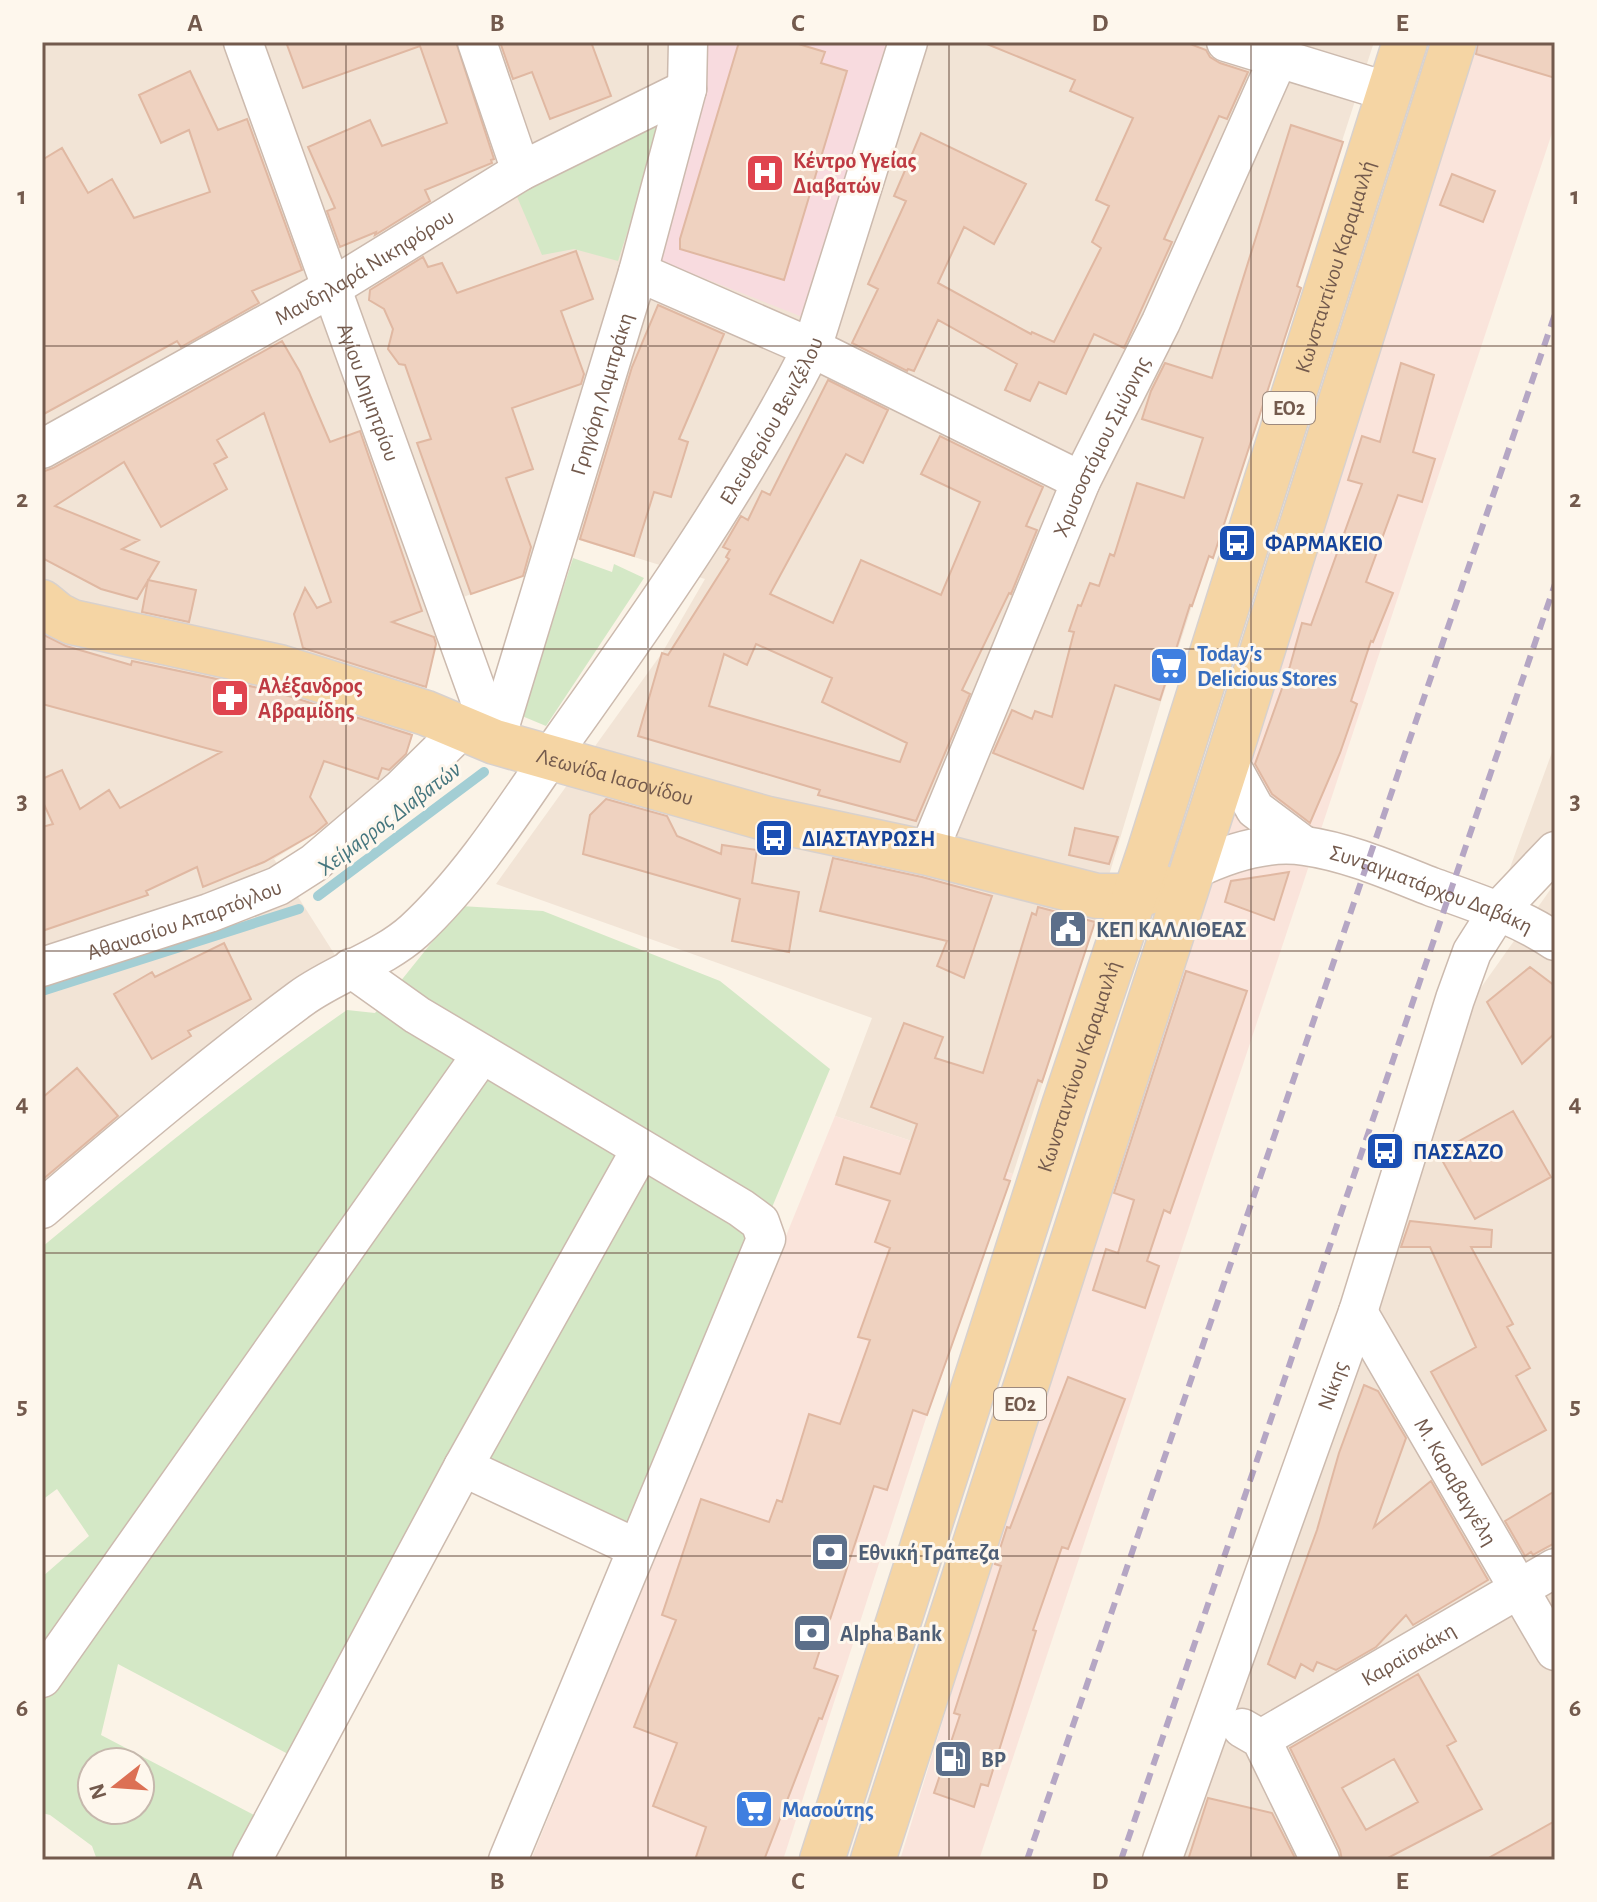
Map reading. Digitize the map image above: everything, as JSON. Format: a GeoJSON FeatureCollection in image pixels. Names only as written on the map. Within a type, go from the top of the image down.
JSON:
{"type":"FeatureCollection","features":[{"type":"Feature","properties":{"kind":"main road","name":"Κωνσταντίνου Καραμανλή"},"geometry":{"type":"LineString","coordinates":[[822,1860],[1063,1109],[1135,896],[1405,42]]}},
{"type":"Feature","properties":{"kind":"main road","name":"ΕΟ2"},"geometry":{"type":"LineString","coordinates":[[873,1860],[1193,870],[1454,42]]}},
{"type":"Feature","properties":{"kind":"main road","name":"Λεωνίδα Ιασονίδου"},"geometry":{"type":"LineString","coordinates":[[47,614],[87,627],[279,667],[426,713],[479,735],[549,758],[768,819],[928,853],[1097,896],[1135,896],[1163,887],[1193,870]]}},
{"type":"Feature","properties":{"kind":"street","name":"Αγίου Δημητρίου"},"geometry":{"type":"LineString","coordinates":[[243,42],[331,288],[479,735]]}},
{"type":"Feature","properties":{"kind":"street"},"geometry":{"type":"LineString","coordinates":[[477,42],[521,171]]}},
{"type":"Feature","properties":{"kind":"street","name":"Γρηγόρη Λαμπράκη"},"geometry":{"type":"LineString","coordinates":[[479,735],[638,272],[687,89],[688,42]]}},
{"type":"Feature","properties":{"kind":"street","name":"Ελευθερίου Βενιζέλου"},"geometry":{"type":"LineString","coordinates":[[42,1209],[237,1047],[303,997],[403,940],[441,903],[549,758],[701,536],[768,430],[812,348],[908,42]]}},
{"type":"Feature","properties":{"kind":"street"},"geometry":{"type":"LineString","coordinates":[[1226,42],[1280,50],[1389,92]]}},
{"type":"Feature","properties":{"kind":"street","name":"Χρυσοστόμου Σμύρνης"},"geometry":{"type":"LineString","coordinates":[[928,853],[1081,481],[1161,322],[1280,50]]}},
{"type":"Feature","properties":{"kind":"street","name":"Μανδηλαρά Νικηφόρου"},"geometry":{"type":"LineString","coordinates":[[42,449],[331,288],[521,171],[687,89]]}},
{"type":"Feature","properties":{"kind":"street"},"geometry":{"type":"LineString","coordinates":[[638,272],[812,348],[1081,481]]}},
{"type":"Feature","properties":{"kind":"street","name":"Αθανασίου Απαρτόγλου"},"geometry":{"type":"LineString","coordinates":[[42,967],[209,913],[278,886],[314,863],[401,789],[479,735]]}},
{"type":"Feature","properties":{"kind":"street","name":"Συνταγματάρχου Δαβάκη"},"geometry":{"type":"LineString","coordinates":[[1228,760],[1255,809],[1303,845]]}},
{"type":"Feature","properties":{"kind":"street","name":"Συνταγματάρχου Δαβάκη"},"geometry":{"type":"LineString","coordinates":[[1193,870],[1246,849],[1303,845],[1368,863],[1498,911],[1555,941]]}},
{"type":"Feature","properties":{"kind":"street","name":"Νίκης"},"geometry":{"type":"LineString","coordinates":[[1162,1860],[1358,1312],[1472,952],[1498,911],[1555,851]]}},
{"type":"Feature","properties":{"kind":"street"},"geometry":{"type":"LineString","coordinates":[[351,968],[417,1015],[741,1208],[760,1222],[766,1239],[508,1860]]}},
{"type":"Feature","properties":{"kind":"street"},"geometry":{"type":"LineString","coordinates":[[42,1678],[482,1054]]}},
{"type":"Feature","properties":{"kind":"street"},"geometry":{"type":"LineString","coordinates":[[252,1860],[463,1467],[641,1149]]}},
{"type":"Feature","properties":{"kind":"street","name":"Μ. Καραβαγγέλη"},"geometry":{"type":"LineString","coordinates":[[1358,1312],[1555,1651]]}},
{"type":"Feature","properties":{"kind":"street"},"geometry":{"type":"LineString","coordinates":[[463,1467],[636,1548]]}},
{"type":"Feature","properties":{"kind":"street","name":"Καραϊσκάκη"},"geometry":{"type":"LineString","coordinates":[[1261,1739],[1555,1568]]}},
{"type":"Feature","properties":{"kind":"street"},"geometry":{"type":"LineString","coordinates":[[1215,1713],[1261,1739],[1320,1860]]}},
{"type":"Feature","properties":{"kind":"shaded area"},"geometry":{"type":"Polygon","coordinates":[[[42,42],[1374,42],[1160,705],[1095,922],[1013,1174],[835,1116],[872,1018],[496,884],[662,653],[705,579],[550,531],[539,570],[427,610],[438,639],[400,772],[329,825],[274,859],[335,955],[245,1014],[42,1193],[42,42]]]}},
{"type":"Feature","properties":{"kind":"shaded area","name":"Κέντρο Υγείας Διαβατών"},"geometry":{"type":"Polygon","coordinates":[[[704,42],[893,42],[805,318],[655,259],[704,42]]]}},
{"type":"Feature","properties":{"kind":"shaded area"},"geometry":{"type":"Polygon","coordinates":[[[1478,42],[1555,42],[1555,124],[979,1860],[900,1860],[1006,1515],[1478,42]]]}},
{"type":"Feature","properties":{"kind":"shaded area"},"geometry":{"type":"Polygon","coordinates":[[[1555,744],[1555,838],[1507,876],[1555,744]]]}},
{"type":"Feature","properties":{"kind":"shaded area"},"geometry":{"type":"Polygon","coordinates":[[[1555,883],[1555,1860],[1177,1860],[1475,996],[1555,883]]]}},
{"type":"Feature","properties":{"kind":"shaded area"},"geometry":{"type":"Polygon","coordinates":[[[835,1116],[1013,1174],[927,1415],[783,1860],[531,1860],[835,1116]]]}},
{"type":"Feature","properties":{"kind":"green space"},"geometry":{"type":"Polygon","coordinates":[[[648,119],[662,125],[618,261],[574,249],[542,255],[515,192],[648,119]]]}},
{"type":"Feature","properties":{"kind":"green space"},"geometry":{"type":"Polygon","coordinates":[[[573,558],[612,572],[614,564],[644,578],[546,726],[522,716],[573,558]]]}},
{"type":"Feature","properties":{"kind":"green space"},"geometry":{"type":"Polygon","coordinates":[[[461,906],[543,911],[720,981],[830,1069],[633,1539],[453,1454],[288,1754],[118,1664],[101,1735],[122,1746],[76,1746],[76,1826],[156,1826],[156,1764],[254,1815],[230,1860],[97,1860],[92,1846],[50,1815],[42,1813],[42,1577],[89,1536],[57,1489],[42,1500],[42,1247],[230,1095],[347,1010],[375,1013],[461,906]]]}},
{"type":"Feature","properties":{"kind":"building"},"geometry":{"type":"Polygon","coordinates":[[[286,42],[456,42],[494,159],[492,163],[425,190],[430,201],[375,235],[376,232],[340,247],[327,211],[335,208],[308,147],[370,120],[382,146],[447,123],[420,46],[303,88],[286,42]]]}},
{"type":"Feature","properties":{"kind":"building"},"geometry":{"type":"Polygon","coordinates":[[[500,42],[591,42],[611,96],[550,119],[532,72],[513,79],[500,42]]]}},
{"type":"Feature","properties":{"kind":"building"},"geometry":{"type":"Polygon","coordinates":[[[739,42],[792,42],[825,52],[821,63],[847,71],[784,280],[680,249],[680,239],[739,42]]]}},
{"type":"Feature","properties":{"kind":"building"},"geometry":{"type":"Polygon","coordinates":[[[982,42],[1185,42],[1206,50],[1210,57],[1220,63],[1248,72],[1227,119],[1219,116],[1164,239],[1172,242],[1124,348],[1094,334],[1066,394],[1039,382],[1030,401],[1005,390],[1017,364],[938,320],[914,371],[907,371],[852,343],[878,289],[868,284],[906,201],[894,196],[921,133],[1026,184],[994,244],[964,227],[938,283],[1031,334],[1054,342],[1101,248],[1092,242],[1109,206],[1096,200],[1133,118],[1070,91],[1075,80],[982,42]]]}},
{"type":"Feature","properties":{"kind":"building"},"geometry":{"type":"Polygon","coordinates":[[[1478,42],[1555,42],[1555,78],[1476,54],[1478,42]]]}},
{"type":"Feature","properties":{"kind":"building"},"geometry":{"type":"Polygon","coordinates":[[[190,71],[218,130],[247,119],[302,270],[252,291],[259,303],[181,347],[177,341],[42,415],[42,160],[62,148],[88,193],[112,179],[134,218],[210,192],[189,130],[161,143],[139,95],[190,71]]]}},
{"type":"Feature","properties":{"kind":"building"},"geometry":{"type":"Polygon","coordinates":[[[1291,125],[1343,142],[1297,286],[1301,288],[1213,558],[1209,556],[1190,605],[1160,700],[1115,685],[1083,789],[993,753],[1012,710],[1032,719],[1035,711],[1052,717],[1074,632],[1069,631],[1078,605],[1081,606],[1090,583],[1099,586],[1110,554],[1114,556],[1137,483],[1184,498],[1203,438],[1142,419],[1165,363],[1212,378],[1291,125]]]}},
{"type":"Feature","properties":{"kind":"building"},"geometry":{"type":"Polygon","coordinates":[[[1452,174],[1495,191],[1483,222],[1440,205],[1452,174]]]}},
{"type":"Feature","properties":{"kind":"building"},"geometry":{"type":"Polygon","coordinates":[[[576,251],[593,299],[561,311],[584,374],[581,384],[512,408],[533,469],[506,478],[531,547],[523,576],[471,594],[417,443],[431,439],[405,365],[399,364],[388,349],[393,329],[384,309],[369,300],[370,290],[423,257],[428,267],[442,263],[457,293],[576,251]]]}},
{"type":"Feature","properties":{"kind":"building"},"geometry":{"type":"Polygon","coordinates":[[[658,305],[724,334],[679,439],[688,442],[671,497],[654,492],[634,556],[580,539],[632,367],[658,305]]]}},
{"type":"Feature","properties":{"kind":"building"},"geometry":{"type":"Polygon","coordinates":[[[282,341],[300,372],[330,442],[360,431],[422,611],[392,622],[434,637],[436,644],[426,687],[303,648],[294,614],[305,588],[317,608],[331,602],[264,413],[217,440],[227,457],[214,464],[227,489],[161,527],[124,462],[55,506],[139,540],[122,549],[159,562],[137,599],[101,589],[42,558],[42,472],[282,341]]]}},
{"type":"Feature","properties":{"kind":"building"},"geometry":{"type":"Polygon","coordinates":[[[1401,363],[1434,375],[1413,452],[1435,459],[1422,502],[1398,495],[1366,582],[1393,593],[1371,641],[1351,701],[1357,704],[1340,753],[1310,823],[1272,794],[1255,764],[1302,623],[1311,625],[1362,484],[1348,480],[1362,436],[1380,442],[1401,363]]]}},
{"type":"Feature","properties":{"kind":"building"},"geometry":{"type":"Polygon","coordinates":[[[828,380],[888,410],[863,463],[846,454],[770,594],[833,623],[861,560],[941,595],[980,502],[921,474],[940,436],[1043,487],[1026,526],[1037,530],[1011,594],[962,690],[970,694],[916,821],[818,795],[820,790],[638,736],[662,653],[668,655],[729,559],[726,557],[730,550],[723,547],[741,516],[748,520],[762,491],[770,495],[828,380]],[[756,644],[747,665],[724,654],[709,706],[900,762],[907,743],[822,702],[832,678],[756,644]]]}},
{"type":"Feature","properties":{"kind":"building"},"geometry":{"type":"Polygon","coordinates":[[[148,580],[196,590],[189,622],[142,612],[148,580]]]}},
{"type":"Feature","properties":{"kind":"building"},"geometry":{"type":"Polygon","coordinates":[[[42,634],[66,646],[131,665],[132,661],[273,691],[412,735],[406,754],[389,770],[382,768],[378,779],[324,761],[310,797],[327,823],[264,862],[203,887],[197,867],[146,891],[148,895],[42,931],[42,827],[53,824],[42,800],[42,779],[62,770],[80,809],[109,790],[120,808],[221,752],[42,704],[42,634]]]}},
{"type":"Feature","properties":{"kind":"building"},"geometry":{"type":"Polygon","coordinates":[[[606,799],[667,816],[677,836],[721,854],[722,845],[757,850],[752,883],[799,892],[789,952],[732,941],[740,899],[583,854],[590,815],[606,799]]]}},
{"type":"Feature","properties":{"kind":"building"},"geometry":{"type":"Polygon","coordinates":[[[1075,828],[1118,837],[1109,864],[1069,855],[1075,828]]]}},
{"type":"Feature","properties":{"kind":"building"},"geometry":{"type":"Polygon","coordinates":[[[833,858],[992,896],[964,978],[937,966],[947,941],[820,911],[833,858]]]}},
{"type":"Feature","properties":{"kind":"building"},"geometry":{"type":"Polygon","coordinates":[[[1289,872],[1274,920],[1225,902],[1231,881],[1289,872]]]}},
{"type":"Feature","properties":{"kind":"building"},"geometry":{"type":"Polygon","coordinates":[[[1038,907],[1095,922],[1042,1082],[1038,1080],[1004,1179],[1010,1181],[927,1415],[913,1410],[887,1490],[874,1486],[814,1668],[838,1676],[764,1860],[695,1860],[706,1827],[653,1806],[677,1743],[634,1727],[676,1620],[662,1615],[701,1499],[769,1522],[777,1500],[782,1502],[809,1414],[840,1424],[870,1340],[858,1337],[890,1248],[875,1242],[890,1201],[836,1184],[844,1157],[900,1174],[917,1124],[871,1107],[904,1023],[943,1037],[935,1058],[983,1073],[1032,913],[1036,915],[1038,907]]]}},
{"type":"Feature","properties":{"kind":"building"},"geometry":{"type":"Polygon","coordinates":[[[224,943],[251,999],[188,1031],[191,1036],[152,1059],[114,994],[152,972],[155,977],[224,943]]]}},
{"type":"Feature","properties":{"kind":"building"},"geometry":{"type":"Polygon","coordinates":[[[1530,967],[1555,986],[1555,1033],[1522,1064],[1487,1002],[1530,967]]]}},
{"type":"Feature","properties":{"kind":"building"},"geometry":{"type":"Polygon","coordinates":[[[1186,971],[1247,991],[1170,1213],[1164,1210],[1147,1261],[1159,1266],[1145,1308],[1093,1290],[1106,1249],[1118,1253],[1134,1200],[1114,1193],[1186,971]]]}},
{"type":"Feature","properties":{"kind":"building"},"geometry":{"type":"Polygon","coordinates":[[[77,1068],[118,1116],[42,1180],[42,1098],[77,1068]]]}},
{"type":"Feature","properties":{"kind":"building"},"geometry":{"type":"Polygon","coordinates":[[[1513,1111],[1551,1177],[1475,1219],[1438,1153],[1513,1111]]]}},
{"type":"Feature","properties":{"kind":"building"},"geometry":{"type":"Polygon","coordinates":[[[1410,1221],[1492,1230],[1491,1247],[1471,1247],[1513,1324],[1507,1327],[1530,1368],[1516,1376],[1546,1430],[1482,1465],[1431,1372],[1476,1347],[1430,1247],[1401,1247],[1410,1221]]]}},
{"type":"Feature","properties":{"kind":"building"},"geometry":{"type":"Polygon","coordinates":[[[1068,1377],[1125,1399],[1068,1549],[1062,1547],[1033,1630],[1036,1631],[988,1786],[981,1784],[974,1807],[934,1793],[960,1715],[954,1713],[1001,1566],[995,1564],[1068,1377]]]}},
{"type":"Feature","properties":{"kind":"building"},"geometry":{"type":"Polygon","coordinates":[[[1364,1385],[1378,1391],[1406,1438],[1374,1527],[1431,1481],[1488,1580],[1413,1625],[1406,1615],[1376,1647],[1336,1670],[1317,1662],[1313,1671],[1301,1664],[1295,1678],[1268,1664],[1317,1530],[1339,1453],[1364,1385]]]}},
{"type":"Feature","properties":{"kind":"building"},"geometry":{"type":"Polygon","coordinates":[[[1555,1491],[1555,1543],[1525,1556],[1505,1521],[1555,1491]]]}},
{"type":"Feature","properties":{"kind":"building"},"geometry":{"type":"Polygon","coordinates":[[[1418,1674],[1456,1741],[1447,1746],[1482,1809],[1384,1860],[1342,1860],[1290,1748],[1418,1674]],[[1394,1759],[1342,1788],[1366,1830],[1418,1802],[1394,1759]]]}},
{"type":"Feature","properties":{"kind":"building"},"geometry":{"type":"Polygon","coordinates":[[[1208,1798],[1272,1813],[1296,1860],[1188,1860],[1208,1798]]]}},
{"type":"Feature","properties":{"kind":"building"},"geometry":{"type":"Polygon","coordinates":[[[1555,1821],[1555,1860],[1485,1860],[1555,1821]]]}},
{"type":"Feature","properties":{"kind":"waterway","name":"Χείμαρρος Διαβατών"},"geometry":{"type":"LineString","coordinates":[[318,896],[484,772]]}},
{"type":"Feature","properties":{"kind":"waterway"},"geometry":{"type":"LineString","coordinates":[[42,991],[299,909]]}},
{"type":"Feature","properties":{"kind":"railway"},"geometry":{"type":"LineString","coordinates":[[1027,1860],[1555,314]]}},
{"type":"Feature","properties":{"kind":"railway"},"geometry":{"type":"LineString","coordinates":[[1121,1860],[1555,584]]}},
{"type":"Feature","properties":{"kind":"place","name":"Κέντρο Υγείας Διαβατών"},"geometry":{"type":"Point","coordinates":[765,173]}},
{"type":"Feature","properties":{"kind":"place","name":"ΦΑΡΜΑΚΕΙΟ"},"geometry":{"type":"Point","coordinates":[1237,543]}},
{"type":"Feature","properties":{"kind":"place","name":"Today's Delicious Stores"},"geometry":{"type":"Point","coordinates":[1169,666]}},
{"type":"Feature","properties":{"kind":"place","name":"Αλέξανδρος Αβραμίδης"},"geometry":{"type":"Point","coordinates":[230,698]}},
{"type":"Feature","properties":{"kind":"place","name":"ΔΙΑΣΤΑΥΡΩΣΗ"},"geometry":{"type":"Point","coordinates":[774,838]}},
{"type":"Feature","properties":{"kind":"place","name":"ΚΕΠ ΚΑΛΛΙΘΕΑΣ"},"geometry":{"type":"Point","coordinates":[1068,929]}},
{"type":"Feature","properties":{"kind":"place","name":"ΠΑΣΣΑΖΟ"},"geometry":{"type":"Point","coordinates":[1385,1151]}},
{"type":"Feature","properties":{"kind":"place","name":"Εθνική Τράπεζα"},"geometry":{"type":"Point","coordinates":[830,1552]}},
{"type":"Feature","properties":{"kind":"place","name":"Alpha Bank"},"geometry":{"type":"Point","coordinates":[812,1633]}},
{"type":"Feature","properties":{"kind":"place","name":"BP"},"geometry":{"type":"Point","coordinates":[953,1759]}},
{"type":"Feature","properties":{"kind":"place","name":"Μασούτης"},"geometry":{"type":"Point","coordinates":[754,1809]}}]}
